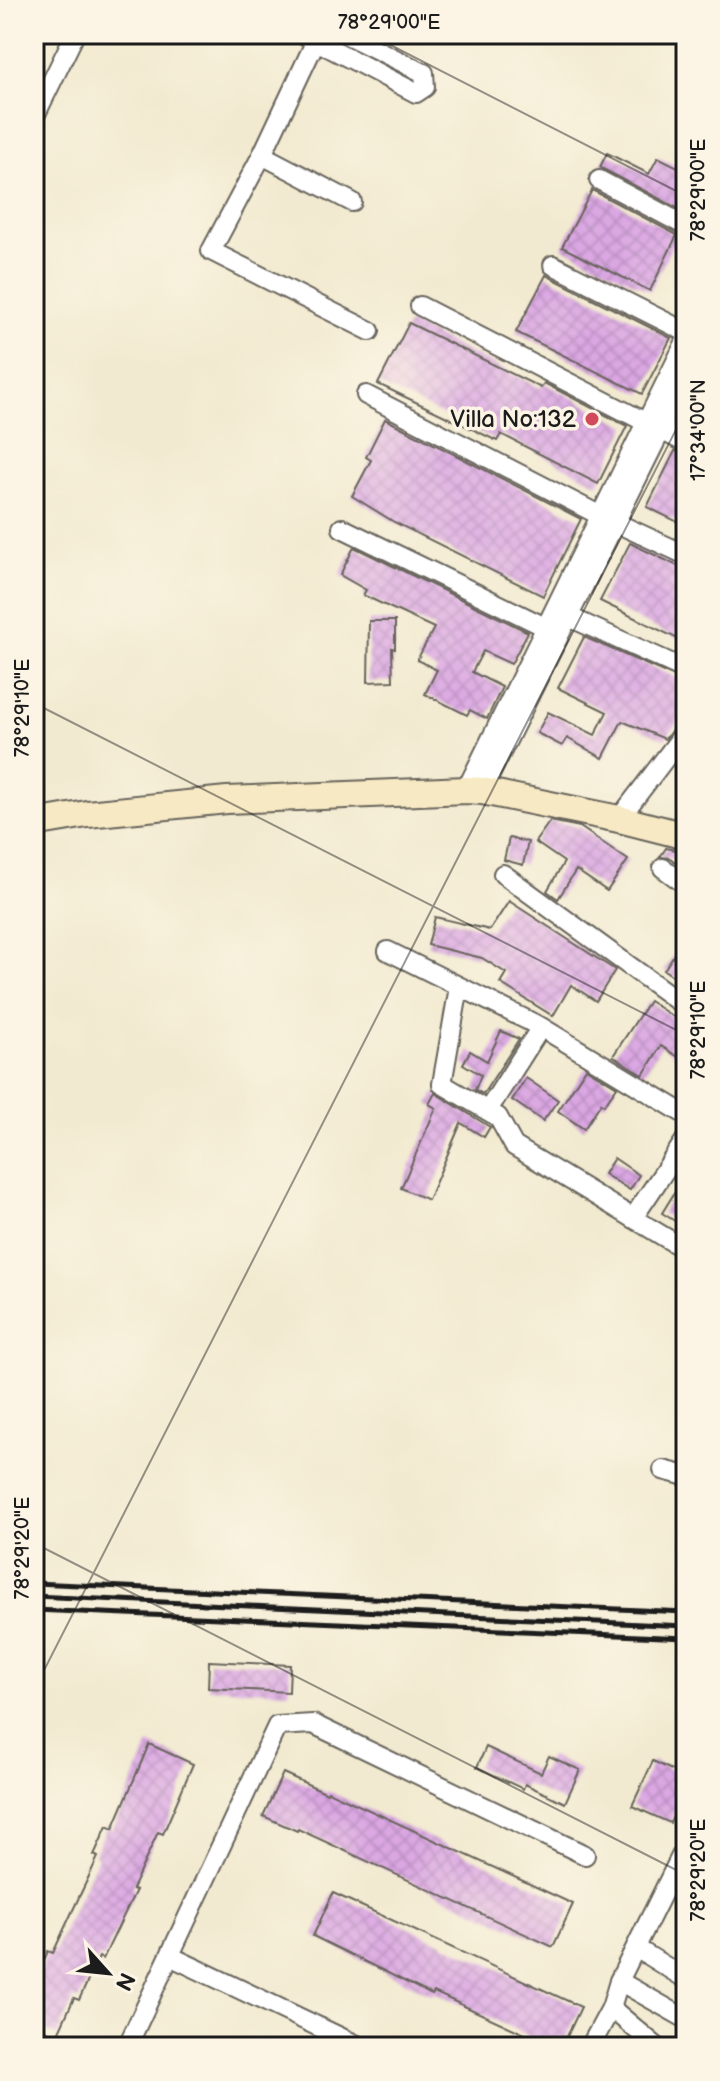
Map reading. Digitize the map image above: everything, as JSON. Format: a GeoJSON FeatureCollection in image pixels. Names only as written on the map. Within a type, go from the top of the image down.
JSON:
{"type":"FeatureCollection","features":[{"type":"Feature","properties":{"kind":"main road"},"geometry":{"type":"LineString","coordinates":[[34,823],[87,814],[227,800],[474,791],[685,835]]}},
{"type":"Feature","properties":{"kind":"street"},"geometry":{"type":"LineString","coordinates":[[34,118],[75,34]]}},
{"type":"Feature","properties":{"kind":"street"},"geometry":{"type":"LineString","coordinates":[[345,34],[424,73],[425,87],[416,93],[313,36],[262,155],[211,251],[370,331]]}},
{"type":"Feature","properties":{"kind":"street"},"geometry":{"type":"LineString","coordinates":[[262,155],[352,202]]}},
{"type":"Feature","properties":{"kind":"street"},"geometry":{"type":"LineString","coordinates":[[599,180],[686,226]]}},
{"type":"Feature","properties":{"kind":"street"},"geometry":{"type":"LineString","coordinates":[[553,265],[686,332]]}},
{"type":"Feature","properties":{"kind":"street"},"geometry":{"type":"LineString","coordinates":[[420,306],[686,443]]}},
{"type":"Feature","properties":{"kind":"street"},"geometry":{"type":"LineString","coordinates":[[474,791],[545,627],[607,518],[652,427],[686,341]]}},
{"type":"Feature","properties":{"kind":"street"},"geometry":{"type":"LineString","coordinates":[[652,427],[686,380]]}},
{"type":"Feature","properties":{"kind":"street"},"geometry":{"type":"LineString","coordinates":[[366,395],[686,555]]}},
{"type":"Feature","properties":{"kind":"street"},"geometry":{"type":"LineString","coordinates":[[474,791],[567,616],[607,518]]}},
{"type":"Feature","properties":{"kind":"street"},"geometry":{"type":"LineString","coordinates":[[342,528],[545,627]]}},
{"type":"Feature","properties":{"kind":"street"},"geometry":{"type":"LineString","coordinates":[[567,616],[686,670]]}},
{"type":"Feature","properties":{"kind":"street"},"geometry":{"type":"LineString","coordinates":[[619,819],[686,731]]}},
{"type":"Feature","properties":{"kind":"street"},"geometry":{"type":"LineString","coordinates":[[663,868],[686,885]]}},
{"type":"Feature","properties":{"kind":"street"},"geometry":{"type":"LineString","coordinates":[[503,874],[686,1007]]}},
{"type":"Feature","properties":{"kind":"street"},"geometry":{"type":"LineString","coordinates":[[388,951],[541,1027],[686,1115]]}},
{"type":"Feature","properties":{"kind":"street"},"geometry":{"type":"LineString","coordinates":[[459,987],[442,1084],[498,1117],[514,1146],[686,1250]]}},
{"type":"Feature","properties":{"kind":"street"},"geometry":{"type":"LineString","coordinates":[[488,1110],[541,1027]]}},
{"type":"Feature","properties":{"kind":"street"},"geometry":{"type":"LineString","coordinates":[[633,1218],[686,1139]]}},
{"type":"Feature","properties":{"kind":"street"},"geometry":{"type":"LineString","coordinates":[[663,1470],[686,1476]]}},
{"type":"Feature","properties":{"kind":"street"},"geometry":{"type":"LineString","coordinates":[[127,2047],[277,1726],[313,1724],[585,1855]]}},
{"type":"Feature","properties":{"kind":"street"},"geometry":{"type":"LineString","coordinates":[[590,2047],[611,2008],[619,1981],[686,1848]]}},
{"type":"Feature","properties":{"kind":"street"},"geometry":{"type":"LineString","coordinates":[[636,1948],[686,1979]]}},
{"type":"Feature","properties":{"kind":"street"},"geometry":{"type":"LineString","coordinates":[[170,1956],[361,2047]]}},
{"type":"Feature","properties":{"kind":"street"},"geometry":{"type":"LineString","coordinates":[[619,1981],[686,2019]]}},
{"type":"Feature","properties":{"kind":"street"},"geometry":{"type":"LineString","coordinates":[[611,2008],[657,2047]]}},
{"type":"Feature","properties":{"kind":"building"},"geometry":{"type":"Polygon","coordinates":[[[607,153],[649,174],[658,157],[686,171],[686,195],[679,209],[600,167],[607,153]]]}},
{"type":"Feature","properties":{"kind":"building"},"geometry":{"type":"Polygon","coordinates":[[[592,190],[677,235],[650,291],[562,247],[592,190]]]}},
{"type":"Feature","properties":{"kind":"building"},"geometry":{"type":"Polygon","coordinates":[[[546,275],[671,338],[642,394],[516,332],[546,275]]]}},
{"type":"Feature","properties":{"kind":"building"},"geometry":{"type":"Polygon","coordinates":[[[409,323],[541,388],[544,383],[627,426],[598,484],[501,434],[497,441],[378,384],[409,323]]]}},
{"type":"Feature","properties":{"kind":"building"},"geometry":{"type":"Polygon","coordinates":[[[385,419],[581,519],[543,596],[394,522],[352,496],[371,460],[366,457],[385,419]]]}},
{"type":"Feature","properties":{"kind":"building"},"geometry":{"type":"Polygon","coordinates":[[[675,451],[686,455],[686,475],[679,487],[686,491],[686,526],[647,507],[675,451]]]}},
{"type":"Feature","properties":{"kind":"building"},"geometry":{"type":"Polygon","coordinates":[[[630,543],[686,570],[686,595],[681,605],[686,608],[686,643],[600,601],[630,543]]]}},
{"type":"Feature","properties":{"kind":"building"},"geometry":{"type":"Polygon","coordinates":[[[354,547],[528,632],[511,664],[483,651],[472,672],[502,687],[487,719],[470,710],[467,715],[425,694],[437,670],[417,660],[434,628],[363,595],[366,590],[340,575],[354,547]]]}},
{"type":"Feature","properties":{"kind":"building"},"geometry":{"type":"Polygon","coordinates":[[[369,621],[395,621],[393,681],[368,682],[369,621]]]}},
{"type":"Feature","properties":{"kind":"building"},"geometry":{"type":"Polygon","coordinates":[[[584,637],[686,682],[686,719],[677,723],[665,739],[622,721],[603,758],[567,738],[562,746],[537,733],[548,712],[595,735],[607,712],[558,688],[584,637]]]}},
{"type":"Feature","properties":{"kind":"building"},"geometry":{"type":"Polygon","coordinates":[[[550,821],[580,827],[628,860],[607,891],[576,870],[558,899],[547,891],[564,862],[535,842],[550,821]]]}},
{"type":"Feature","properties":{"kind":"building"},"geometry":{"type":"Polygon","coordinates":[[[509,838],[528,842],[523,865],[504,860],[509,838]]]}},
{"type":"Feature","properties":{"kind":"building"},"geometry":{"type":"Polygon","coordinates":[[[666,848],[686,852],[686,870],[670,858],[660,857],[666,848]]]}},
{"type":"Feature","properties":{"kind":"building"},"geometry":{"type":"Polygon","coordinates":[[[509,901],[615,970],[596,1001],[571,985],[553,1016],[500,983],[506,973],[482,958],[428,945],[435,917],[490,930],[509,901]]]}},
{"type":"Feature","properties":{"kind":"building"},"geometry":{"type":"Polygon","coordinates":[[[686,936],[686,985],[664,970],[686,936]]]}},
{"type":"Feature","properties":{"kind":"building"},"geometry":{"type":"Polygon","coordinates":[[[649,1001],[686,1025],[686,1062],[661,1046],[643,1075],[613,1056],[649,1001]]]}},
{"type":"Feature","properties":{"kind":"building"},"geometry":{"type":"Polygon","coordinates":[[[501,1031],[519,1039],[483,1094],[475,1090],[481,1075],[463,1064],[470,1051],[487,1061],[501,1031]]]}},
{"type":"Feature","properties":{"kind":"building"},"geometry":{"type":"Polygon","coordinates":[[[586,1068],[617,1087],[604,1105],[601,1103],[584,1129],[558,1111],[586,1068]]]}},
{"type":"Feature","properties":{"kind":"building"},"geometry":{"type":"Polygon","coordinates":[[[526,1078],[558,1100],[543,1121],[512,1100],[526,1078]]]}},
{"type":"Feature","properties":{"kind":"building"},"geometry":{"type":"Polygon","coordinates":[[[435,1093],[490,1127],[484,1137],[461,1123],[428,1200],[401,1188],[436,1108],[429,1104],[435,1093]]]}},
{"type":"Feature","properties":{"kind":"building"},"geometry":{"type":"Polygon","coordinates":[[[614,1158],[639,1175],[630,1190],[604,1174],[614,1158]]]}},
{"type":"Feature","properties":{"kind":"building"},"geometry":{"type":"Polygon","coordinates":[[[686,1174],[686,1228],[662,1213],[686,1174]]]}},
{"type":"Feature","properties":{"kind":"building"},"geometry":{"type":"Polygon","coordinates":[[[209,1661],[290,1665],[289,1692],[208,1688],[209,1661]]]}},
{"type":"Feature","properties":{"kind":"building"},"geometry":{"type":"Polygon","coordinates":[[[149,1744],[193,1764],[163,1834],[158,1832],[132,1889],[136,1890],[103,1959],[99,1957],[79,2000],[74,1998],[57,2036],[34,2025],[34,1983],[48,1951],[53,1953],[98,1857],[94,1855],[107,1826],[113,1829],[149,1744]]]}},
{"type":"Feature","properties":{"kind":"building"},"geometry":{"type":"Polygon","coordinates":[[[486,1747],[541,1773],[549,1756],[580,1770],[565,1803],[525,1784],[523,1789],[477,1767],[486,1747]]]}},
{"type":"Feature","properties":{"kind":"building"},"geometry":{"type":"Polygon","coordinates":[[[653,1761],[686,1777],[686,1788],[670,1823],[632,1806],[653,1761]]]}},
{"type":"Feature","properties":{"kind":"building"},"geometry":{"type":"Polygon","coordinates":[[[283,1773],[573,1904],[553,1947],[298,1829],[263,1816],[283,1773]]]}},
{"type":"Feature","properties":{"kind":"building"},"geometry":{"type":"Polygon","coordinates":[[[333,1893],[581,2007],[562,2047],[544,2047],[526,2038],[527,2035],[434,1992],[432,1995],[313,1936],[333,1893]]]}},
{"type":"Feature","properties":{"kind":"railway"},"geometry":{"type":"LineString","coordinates":[[34,1583],[686,1612]]}},
{"type":"Feature","properties":{"kind":"railway"},"geometry":{"type":"LineString","coordinates":[[34,1596],[686,1626]]}},
{"type":"Feature","properties":{"kind":"railway"},"geometry":{"type":"LineString","coordinates":[[34,1610],[686,1638]]}},
{"type":"Feature","properties":{"kind":"place","name":"Villa No:132"},"geometry":{"type":"Point","coordinates":[592,419]}}]}
